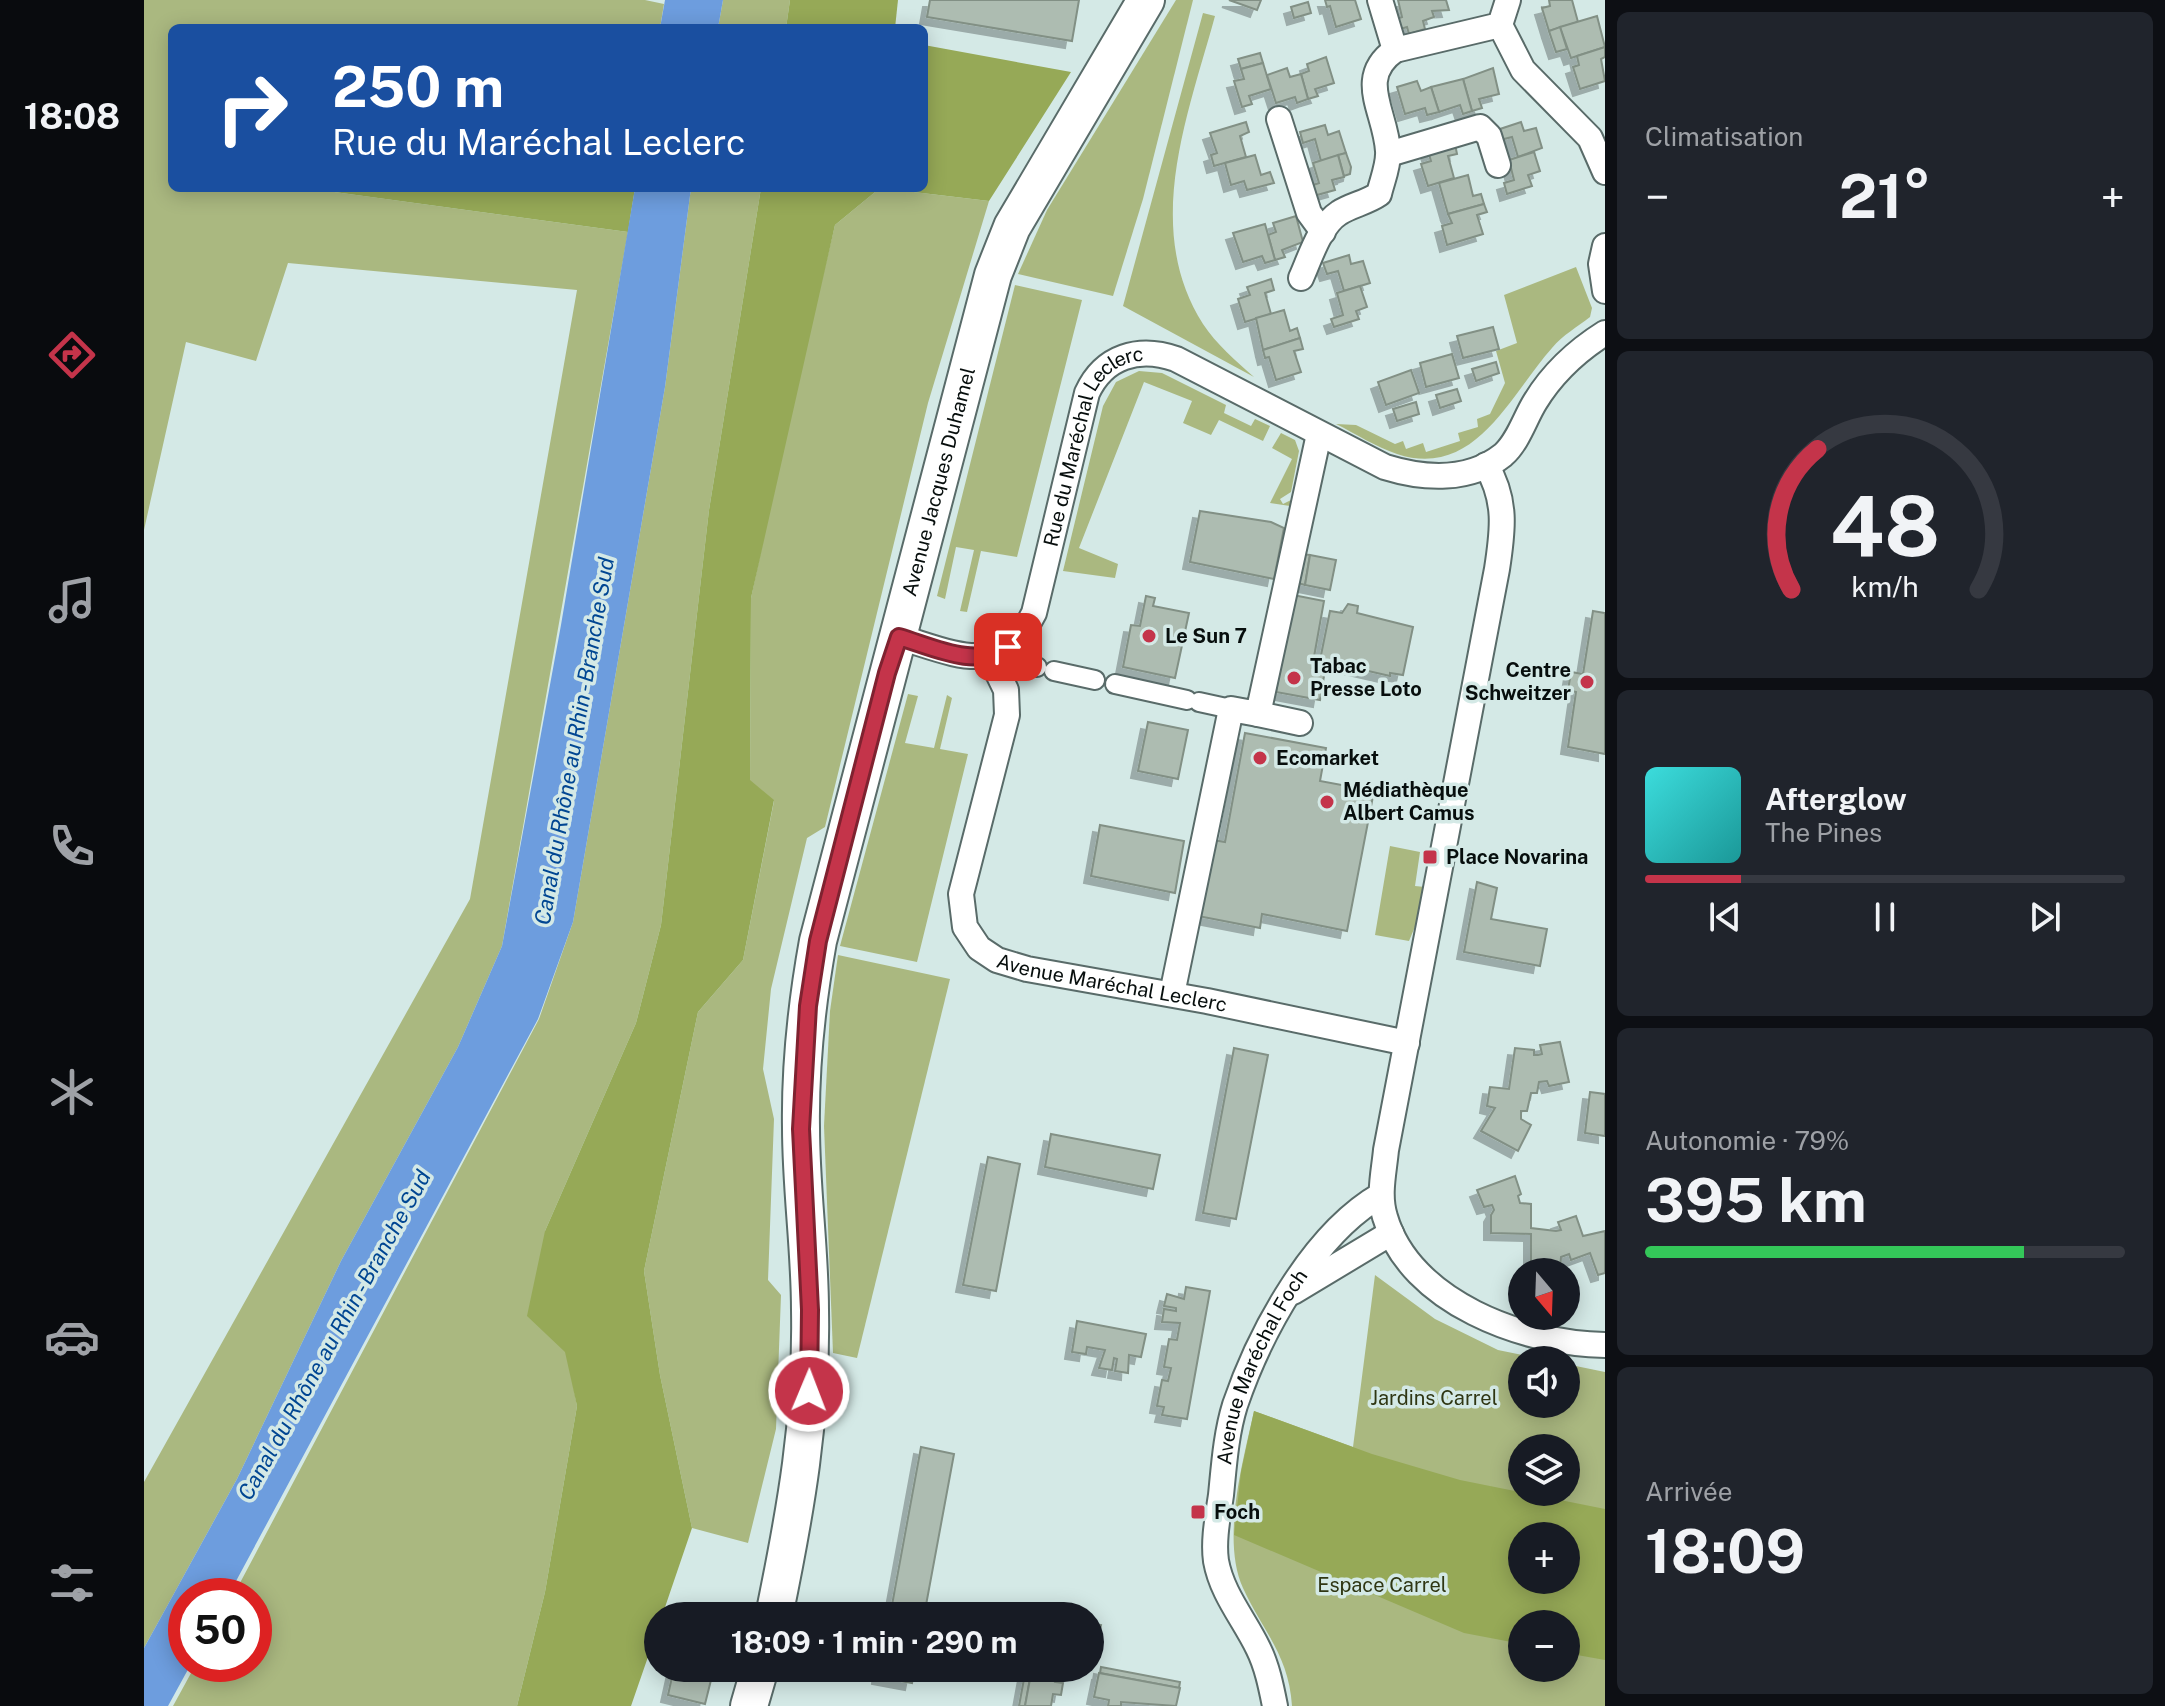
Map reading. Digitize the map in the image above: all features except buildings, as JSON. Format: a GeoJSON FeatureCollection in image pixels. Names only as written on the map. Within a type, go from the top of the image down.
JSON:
{"type":"FeatureCollection","features":[{"type":"Feature","properties":{"kind":"main road","name":"Avenue Jacques Duhamel"},"geometry":{"type":"LineString","coordinates":[[777,1602],[799,1496],[808,1418],[810,1310],[801,1129],[811,984],[818,941],[979,326],[1012,227],[1146,0]]}},
{"type":"Feature","properties":{"kind":"main road"},"geometry":{"type":"LineString","coordinates":[[749,1706],[756,1682]]}},
{"type":"Feature","properties":{"kind":"street"},"geometry":{"type":"LineString","coordinates":[[1380,0],[1395,50]]}},
{"type":"Feature","properties":{"kind":"street"},"geometry":{"type":"LineString","coordinates":[[1508,0],[1500,25],[1523,70],[1590,138],[1605,172]]}},
{"type":"Feature","properties":{"kind":"street"},"geometry":{"type":"LineString","coordinates":[[1301,278],[1323,232],[1338,213],[1364,204],[1379,194],[1389,154],[1373,76],[1380,60],[1395,50],[1500,25]]}},
{"type":"Feature","properties":{"kind":"street"},"geometry":{"type":"LineString","coordinates":[[1279,119],[1309,213],[1323,232]]}},
{"type":"Feature","properties":{"kind":"street"},"geometry":{"type":"LineString","coordinates":[[1389,154],[1480,127],[1489,136],[1498,165]]}},
{"type":"Feature","properties":{"kind":"street"},"geometry":{"type":"LineString","coordinates":[[1605,246],[1601,264],[1605,291]]}},
{"type":"Feature","properties":{"kind":"street"},"geometry":{"type":"LineString","coordinates":[[1605,333],[1583,348],[1552,379],[1511,446],[1486,465],[1501,500],[1502,533],[1381,1195],[1391,1233],[1413,1266],[1430,1282],[1487,1320],[1516,1332],[1605,1345]]}},
{"type":"Feature","properties":{"kind":"street","name":"Rue du Maréchal Leclerc"},"geometry":{"type":"LineString","coordinates":[[990,657],[1019,638],[1034,613],[1087,393],[1097,375],[1127,355],[1161,354],[1362,457],[1408,474],[1447,476],[1486,465]]}},
{"type":"Feature","properties":{"kind":"street"},"geometry":{"type":"LineString","coordinates":[[1258,714],[1319,434]]}},
{"type":"Feature","properties":{"kind":"street"},"geometry":{"type":"LineString","coordinates":[[899,637],[960,655],[990,657],[1095,680]]}},
{"type":"Feature","properties":{"kind":"street","name":"Avenue Maréchal Leclerc"},"geometry":{"type":"LineString","coordinates":[[990,657],[1006,690],[1007,715],[961,894],[961,913],[968,933],[979,948],[1007,965],[1172,994],[1407,1043]]}},
{"type":"Feature","properties":{"kind":"street"},"geometry":{"type":"LineString","coordinates":[[1115,684],[1300,723]]}},
{"type":"Feature","properties":{"kind":"street"},"geometry":{"type":"LineString","coordinates":[[1172,994],[1231,709]]}},
{"type":"Feature","properties":{"kind":"street","name":"Avenue Maréchal Foch"},"geometry":{"type":"LineString","coordinates":[[1275,1706],[1259,1650],[1222,1582],[1216,1544],[1228,1436],[1236,1404],[1289,1295],[1336,1228],[1355,1210],[1381,1195]]}},
{"type":"Feature","properties":{"kind":"street"},"geometry":{"type":"LineString","coordinates":[[1289,1295],[1391,1233]]}},
{"type":"Feature","properties":{"kind":"green space"},"geometry":{"type":"Polygon","coordinates":[[[144,0],[645,0],[664,4],[661,24],[168,24],[168,192],[334,192],[628,232],[502,946],[458,1047],[341,1261],[237,1479],[183,1578],[168,1578],[168,1604],[144,1648],[144,1482],[470,899],[577,290],[288,263],[256,361],[186,342],[144,530],[144,0]]]}},
{"type":"Feature","properties":{"kind":"green space"},"geometry":{"type":"Polygon","coordinates":[[[723,0],[790,0],[787,24],[719,24],[723,0]]]}},
{"type":"Feature","properties":{"kind":"green space"},"geometry":{"type":"Polygon","coordinates":[[[790,0],[898,0],[895,24],[787,24],[790,0]]]}},
{"type":"Feature","properties":{"kind":"green space"},"geometry":{"type":"Polygon","coordinates":[[[1176,0],[1193,0],[1143,199],[1113,296],[1018,274],[1047,210],[1176,0]]]}},
{"type":"Feature","properties":{"kind":"green space"},"geometry":{"type":"Polygon","coordinates":[[[1203,13],[1215,16],[1193,92],[1176,171],[1173,210],[1175,249],[1185,287],[1203,324],[1254,377],[1123,306],[1203,13]]]}},
{"type":"Feature","properties":{"kind":"green space"},"geometry":{"type":"Polygon","coordinates":[[[928,46],[1071,72],[989,201],[914,192],[928,192],[928,46]]]}},
{"type":"Feature","properties":{"kind":"green space"},"geometry":{"type":"Polygon","coordinates":[[[334,192],[634,192],[628,232],[334,192]]]}},
{"type":"Feature","properties":{"kind":"green space"},"geometry":{"type":"Polygon","coordinates":[[[690,192],[760,192],[709,510],[661,925],[636,1023],[545,1231],[577,1406],[545,1592],[517,1706],[173,1706],[186,1682],[272,1682],[272,1578],[243,1578],[539,1019],[573,922],[665,387],[690,192]]]}},
{"type":"Feature","properties":{"kind":"green space"},"geometry":{"type":"Polygon","coordinates":[[[760,192],[875,192],[835,225],[751,598],[750,780],[774,800],[743,960],[698,1012],[644,1271],[660,1375],[692,1528],[667,1602],[644,1602],[644,1668],[631,1706],[517,1706],[545,1592],[577,1406],[565,1352],[527,1316],[545,1231],[636,1023],[661,925],[709,510],[760,192]]]}},
{"type":"Feature","properties":{"kind":"green space"},"geometry":{"type":"Polygon","coordinates":[[[875,192],[914,192],[989,201],[928,403],[825,827],[807,838],[771,989],[763,1069],[774,1119],[768,1280],[781,1295],[776,1429],[748,1543],[692,1528],[660,1375],[644,1271],[698,1012],[743,960],[774,801],[750,781],[751,598],[791,409],[835,225],[875,192]]]}},
{"type":"Feature","properties":{"kind":"green space"},"geometry":{"type":"Polygon","coordinates":[[[1576,267],[1592,308],[1590,317],[1556,343],[1505,409],[1469,444],[1448,455],[1424,459],[1389,451],[1336,424],[1356,425],[1395,444],[1403,441],[1406,449],[1423,443],[1426,452],[1460,441],[1458,433],[1478,427],[1477,419],[1490,414],[1505,383],[1496,351],[1517,343],[1504,295],[1576,267]]]}},
{"type":"Feature","properties":{"kind":"green space"},"geometry":{"type":"Polygon","coordinates":[[[1015,285],[1082,300],[1017,557],[981,551],[967,612],[960,611],[974,550],[956,547],[945,599],[937,596],[1015,285]]]}},
{"type":"Feature","properties":{"kind":"green space"},"geometry":{"type":"Polygon","coordinates":[[[1139,371],[1162,373],[1226,405],[1224,413],[1251,426],[1255,419],[1270,426],[1263,441],[1219,420],[1211,435],[1183,423],[1192,401],[1144,382],[1079,548],[1118,564],[1115,578],[1063,571],[1103,406],[1116,382],[1139,371]]]}},
{"type":"Feature","properties":{"kind":"green space"},"geometry":{"type":"Polygon","coordinates":[[[1281,433],[1295,440],[1299,451],[1291,492],[1280,499],[1283,504],[1291,500],[1290,506],[1270,503],[1292,459],[1272,448],[1281,433]]]}},
{"type":"Feature","properties":{"kind":"green space"},"geometry":{"type":"Polygon","coordinates":[[[908,694],[918,696],[905,743],[934,748],[947,695],[952,698],[940,749],[968,754],[917,962],[840,946],[908,694]]]}},
{"type":"Feature","properties":{"kind":"green space"},"geometry":{"type":"Polygon","coordinates":[[[1390,846],[1420,852],[1415,886],[1425,887],[1419,917],[1409,941],[1375,935],[1390,846]]]}},
{"type":"Feature","properties":{"kind":"green space"},"geometry":{"type":"Polygon","coordinates":[[[838,955],[950,979],[857,1358],[833,1353],[824,1126],[830,1011],[838,955]]]}},
{"type":"Feature","properties":{"kind":"green space","name":"Espace Carrel"},"geometry":{"type":"Polygon","coordinates":[[[1375,1275],[1435,1319],[1508,1352],[1508,1418],[1580,1418],[1580,1367],[1605,1372],[1605,1706],[1292,1706],[1286,1672],[1243,1588],[1234,1547],[1236,1500],[1254,1411],[1353,1447],[1375,1275]]]}},
{"type":"Feature","properties":{"kind":"green space"},"geometry":{"type":"Polygon","coordinates":[[[1254,1411],[1372,1454],[1460,1480],[1508,1490],[1508,1506],[1580,1504],[1605,1509],[1605,1660],[1580,1656],[1580,1610],[1508,1610],[1508,1641],[1464,1633],[1234,1535],[1241,1472],[1254,1411]]]}},
{"type":"Feature","properties":{"kind":"water"},"geometry":{"type":"Polygon","coordinates":[[[665,0],[723,0],[719,24],[661,24],[665,0]]]}},
{"type":"Feature","properties":{"kind":"water","name":"Canal du Rhône au Rhin - Branche Sud"},"geometry":{"type":"Polygon","coordinates":[[[634,192],[690,192],[665,387],[573,922],[538,1019],[238,1578],[183,1578],[237,1479],[341,1261],[458,1047],[502,946],[561,625],[634,192]]]}},
{"type":"Feature","properties":{"kind":"water"},"geometry":{"type":"Polygon","coordinates":[[[168,1604],[168,1682],[181,1682],[168,1706],[144,1706],[144,1648],[168,1604]]]}},
{"type":"Feature","properties":{"kind":"place","name":"Le Sun 7"},"geometry":{"type":"Point","coordinates":[1149,636]}},
{"type":"Feature","properties":{"kind":"place","name":"Tabac Presse Loto"},"geometry":{"type":"Point","coordinates":[1294,678]}},
{"type":"Feature","properties":{"kind":"place","name":"Centre Schweitzer"},"geometry":{"type":"Point","coordinates":[1587,682]}},
{"type":"Feature","properties":{"kind":"place","name":"Ecomarket"},"geometry":{"type":"Point","coordinates":[1260,758]}},
{"type":"Feature","properties":{"kind":"place","name":"Médiathèque Albert Camus"},"geometry":{"type":"Point","coordinates":[1327,802]}},
{"type":"Feature","properties":{"kind":"place","name":"Place Novarina"},"geometry":{"type":"Point","coordinates":[1430,857]}},
{"type":"Feature","properties":{"kind":"place","name":"Foch"},"geometry":{"type":"Point","coordinates":[1198,1512]}},
{"type":"Feature","properties":{"kind":"route"},"geometry":{"type":"LineString","coordinates":[[809,1391],[810,1310],[801,1129],[808,1006],[818,941],[887,673],[899,637],[975,657],[990,657],[1008,647]]}},
{"type":"Feature","properties":{"kind":"park label","name":"Jardins Carrel"},"geometry":{"type":"Point","coordinates":[1434,1398]}}]}
